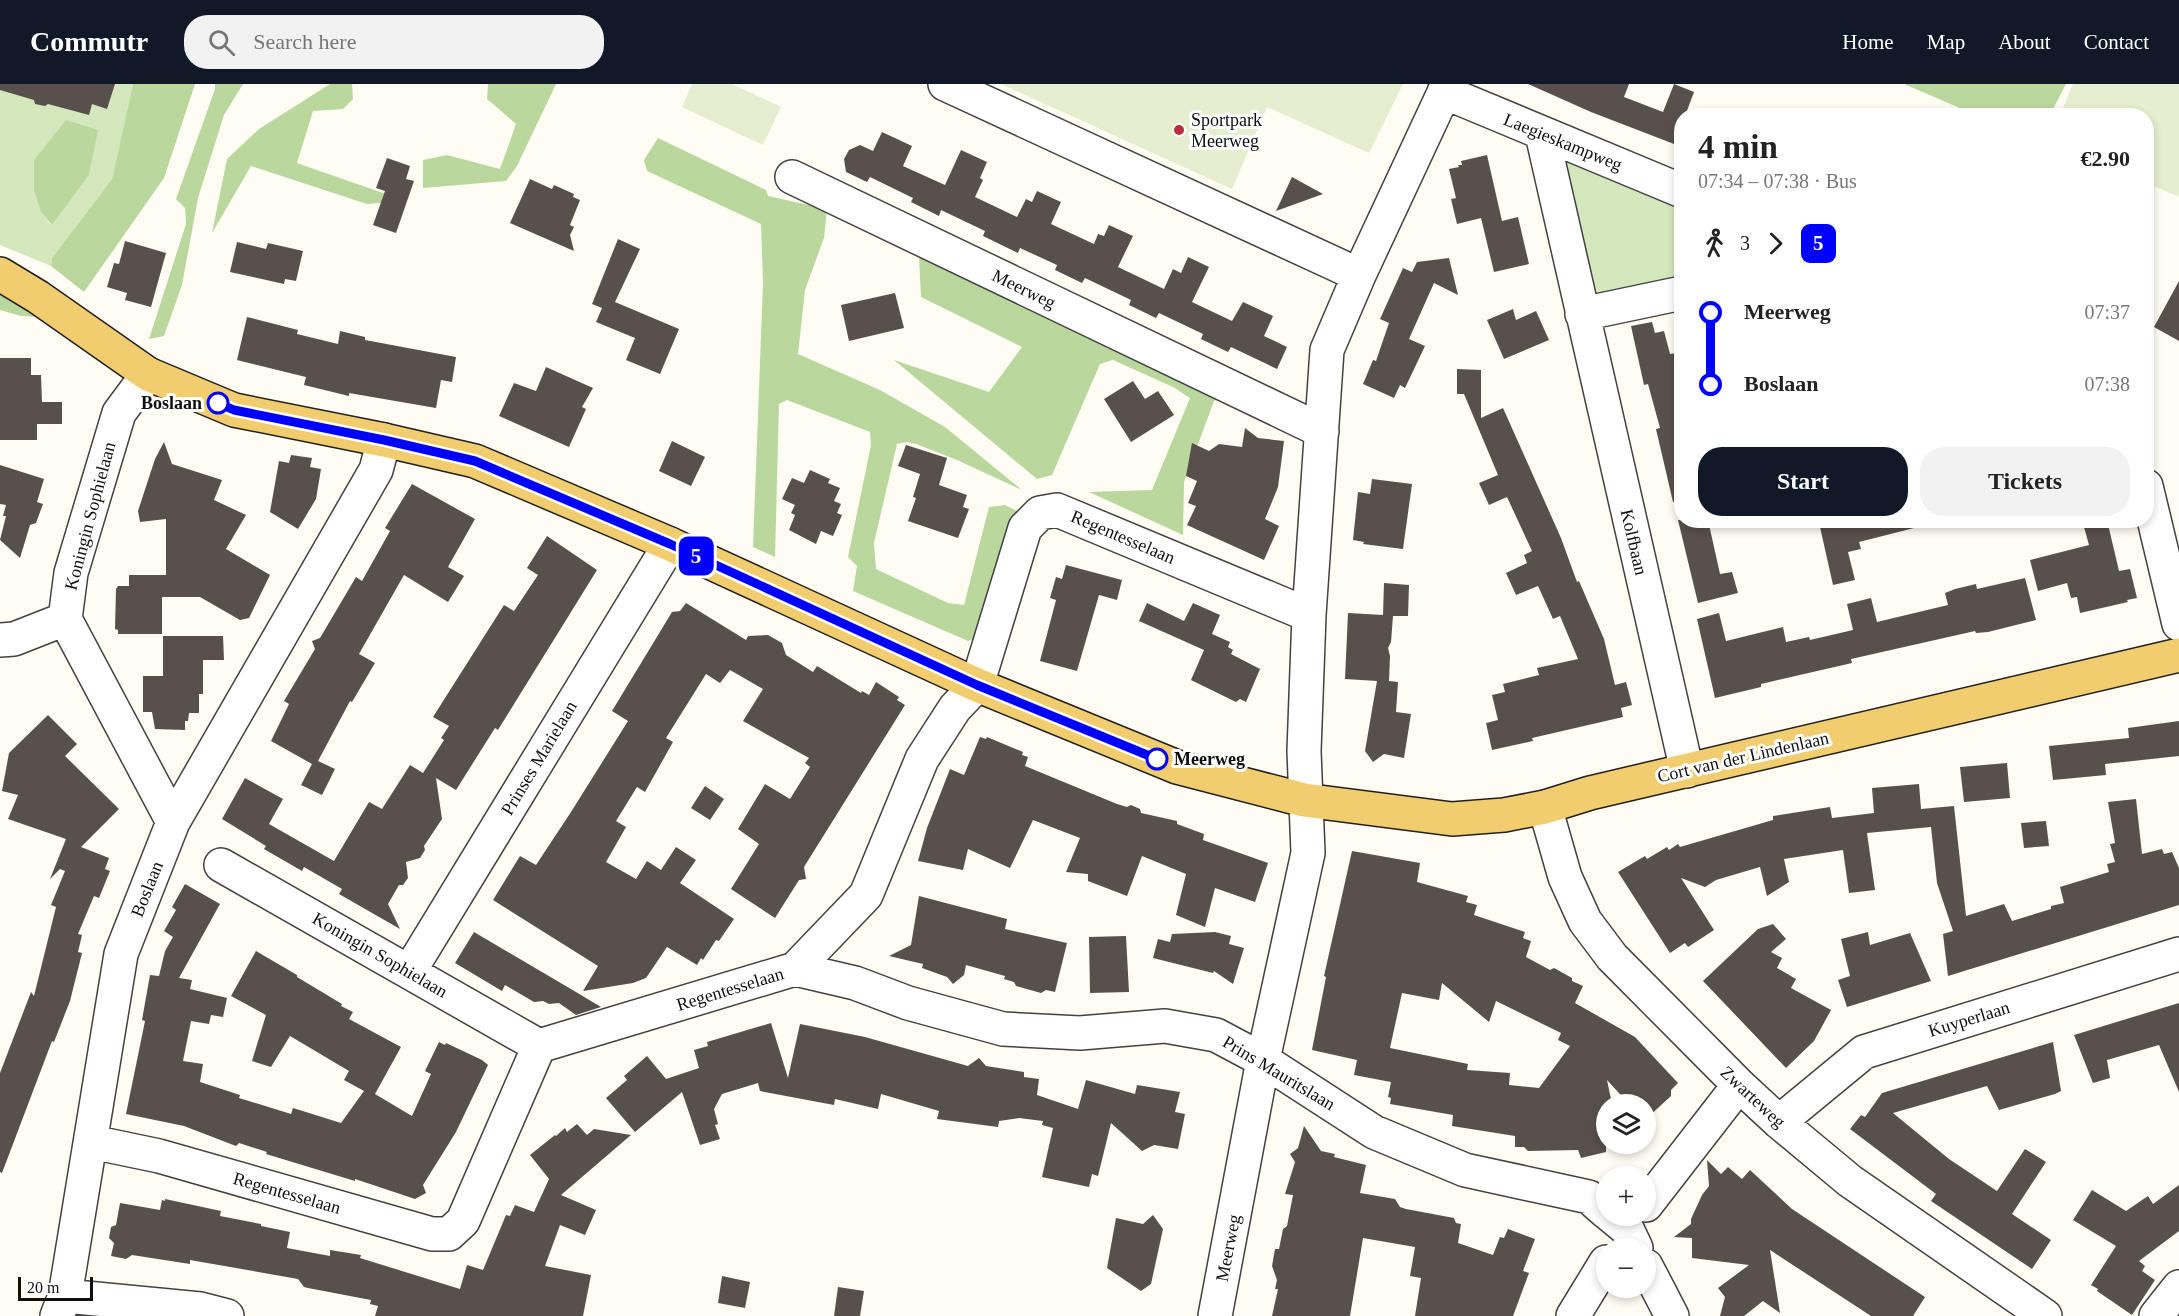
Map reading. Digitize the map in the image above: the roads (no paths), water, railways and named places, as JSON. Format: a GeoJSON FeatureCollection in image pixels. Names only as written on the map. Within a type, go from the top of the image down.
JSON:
{"type":"FeatureCollection","features":[{"type":"Feature","properties":{"kind":"main road","name":"Cort van der Lindenlaan"},"geometry":{"type":"LineString","coordinates":[[0,274],[38,297],[148,374],[234,410],[475,461],[670,544],[977,685],[1178,767],[1304,800],[1342,807],[1456,819],[1504,815],[2179,655]]}},
{"type":"Feature","properties":{"kind":"street"},"geometry":{"type":"LineString","coordinates":[[945,84],[1359,275]]}},
{"type":"Feature","properties":{"kind":"street","name":"Meerweg"},"geometry":{"type":"LineString","coordinates":[[1215,1316],[1263,1060],[1308,853],[1304,800],[1304,751],[1309,615],[1327,350],[1359,275],[1446,88]]}},
{"type":"Feature","properties":{"kind":"street","name":"Laegieskampweg"},"geometry":{"type":"LineString","coordinates":[[1446,88],[1542,134],[1674,188]]}},
{"type":"Feature","properties":{"kind":"street","name":"Kolfbaan"},"geometry":{"type":"LineString","coordinates":[[1542,134],[1687,771]]}},
{"type":"Feature","properties":{"kind":"street","name":"Meerweg"},"geometry":{"type":"LineString","coordinates":[[792,177],[1322,431]]}},
{"type":"Feature","properties":{"kind":"street"},"geometry":{"type":"LineString","coordinates":[[1582,314],[1674,295]]}},
{"type":"Feature","properties":{"kind":"street","name":"Koningin Sophielaan"},"geometry":{"type":"LineString","coordinates":[[65,619],[71,573],[119,413],[148,374]]}},
{"type":"Feature","properties":{"kind":"street","name":"Boslaan"},"geometry":{"type":"LineString","coordinates":[[61,1306],[92,1142],[106,1039],[121,954],[173,822],[376,470],[384,440]]}},
{"type":"Feature","properties":{"kind":"street","name":"Regentesselaan"},"geometry":{"type":"LineString","coordinates":[[92,1142],[159,1156],[432,1234],[449,1234],[463,1221],[538,1046],[795,969],[866,895],[922,759],[956,708],[977,685],[1025,528],[1040,513],[1057,510],[1309,615]]}},
{"type":"Feature","properties":{"kind":"street"},"geometry":{"type":"LineString","coordinates":[[2154,519],[2179,624]]}},
{"type":"Feature","properties":{"kind":"street","name":"Prinses Marielaan"},"geometry":{"type":"LineString","coordinates":[[409,972],[670,544]]}},
{"type":"Feature","properties":{"kind":"street"},"geometry":{"type":"LineString","coordinates":[[0,640],[14,639],[65,619],[173,822]]}},
{"type":"Feature","properties":{"kind":"street","name":"Zwarteweg"},"geometry":{"type":"LineString","coordinates":[[1545,807],[1565,877],[1584,921],[1612,957],[1739,1085],[1779,1122],[1850,1181],[2045,1316]]}},
{"type":"Feature","properties":{"kind":"street","name":"Koningin Sophielaan"},"geometry":{"type":"LineString","coordinates":[[221,865],[538,1046]]}},
{"type":"Feature","properties":{"kind":"street","name":"Kuyperlaan"},"geometry":{"type":"LineString","coordinates":[[1779,1122],[1864,1052],[2179,954]]}},
{"type":"Feature","properties":{"kind":"street","name":"Prins Mauritslaan"},"geometry":{"type":"LineString","coordinates":[[795,969],[855,983],[908,1003],[1003,1029],[1080,1033],[1165,1026],[1216,1035],[1263,1060],[1374,1132],[1465,1170],[1589,1197],[1596,1202]]}},
{"type":"Feature","properties":{"kind":"street"},"geometry":{"type":"LineString","coordinates":[[1656,1187],[1739,1085]]}},
{"type":"Feature","properties":{"kind":"street"},"geometry":{"type":"LineString","coordinates":[[1573,1316],[1596,1278]]}},
{"type":"Feature","properties":{"kind":"street"},"geometry":{"type":"LineString","coordinates":[[1656,1285],[1672,1316]]}},
{"type":"Feature","properties":{"kind":"street"},"geometry":{"type":"LineString","coordinates":[[2156,1316],[2179,1287]]}},
{"type":"Feature","properties":{"kind":"street"},"geometry":{"type":"LineString","coordinates":[[61,1306],[200,1309],[227,1316]]}},
{"type":"Feature","properties":{"kind":"place","name":"Sportpark Meerweg"},"geometry":{"type":"Point","coordinates":[1179,130]}},
{"type":"Feature","properties":{"kind":"place","name":"Boslaan"},"geometry":{"type":"Point","coordinates":[218,403]}},
{"type":"Feature","properties":{"kind":"place","name":"Meerweg"},"geometry":{"type":"Point","coordinates":[1157,759]}}]}
